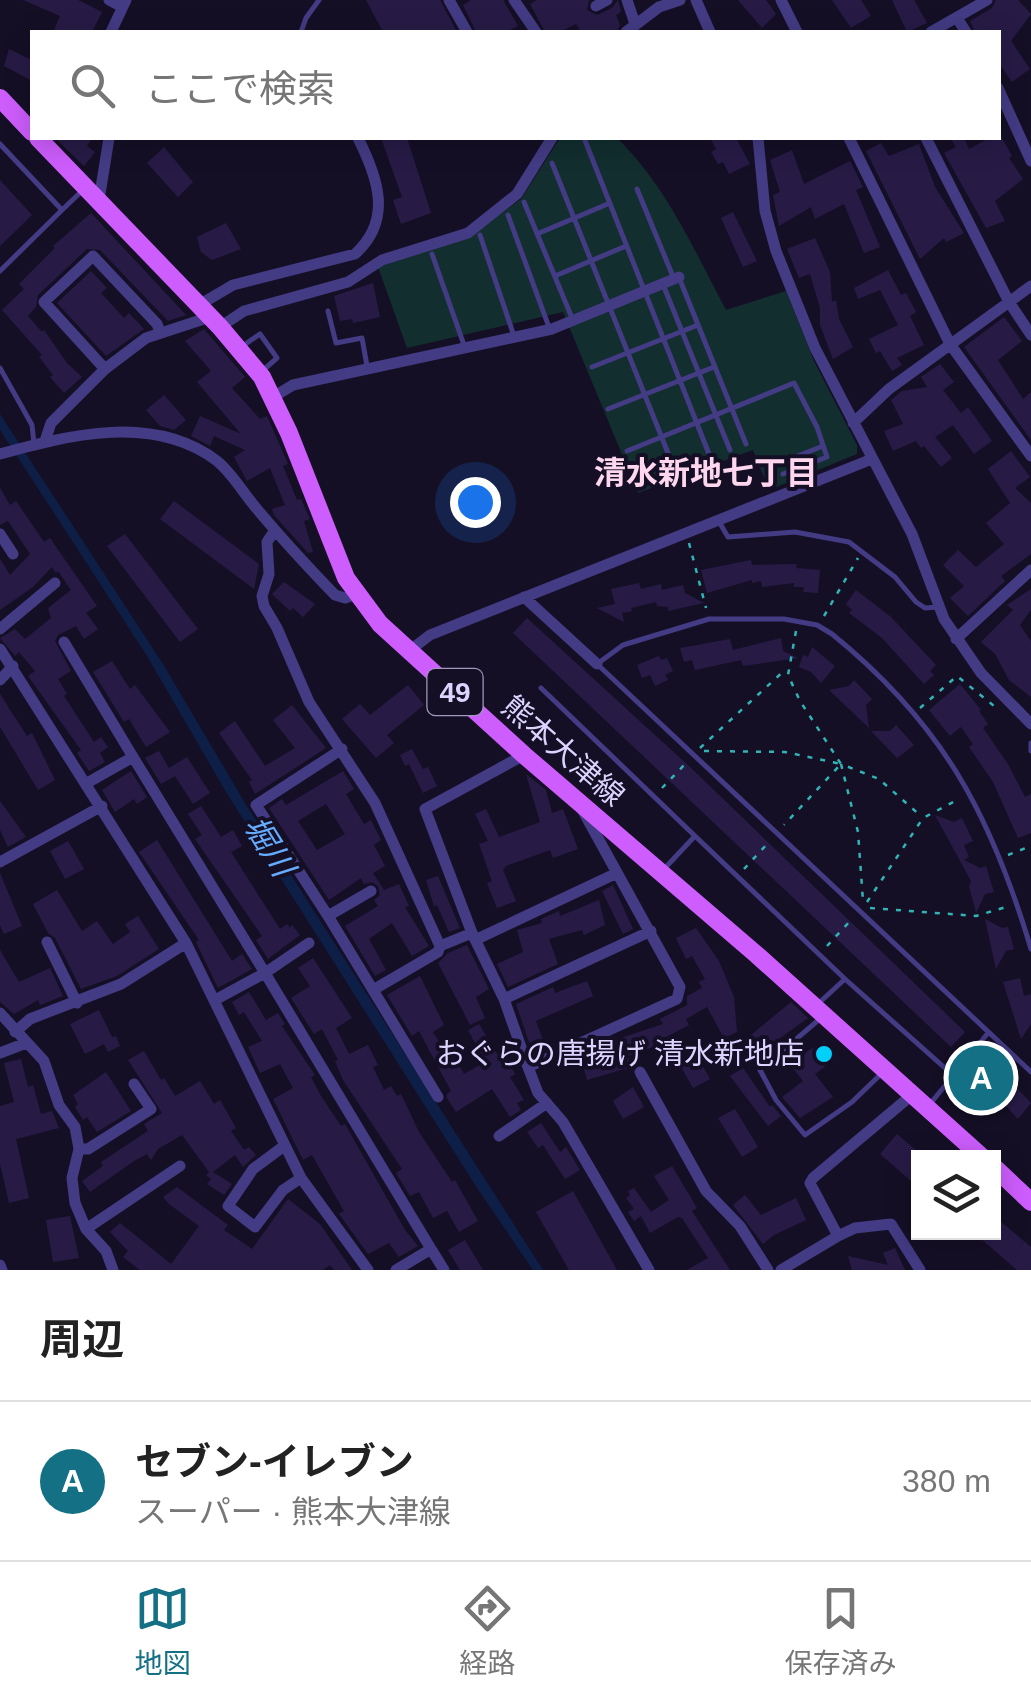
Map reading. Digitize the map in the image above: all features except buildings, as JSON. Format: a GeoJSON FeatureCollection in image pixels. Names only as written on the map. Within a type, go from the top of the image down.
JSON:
{"type":"FeatureCollection","features":[{"type":"Feature","properties":{"kind":"main road"},"geometry":{"type":"LineString","coordinates":[[0,98],[30,130]]}},
{"type":"Feature","properties":{"kind":"main road","name":"熊本大津線"},"geometry":{"type":"LineString","coordinates":[[40,140],[210,316],[259,374],[273,397],[346,578],[380,624],[974,1150]]}},
{"type":"Feature","properties":{"kind":"main road"},"geometry":{"type":"LineString","coordinates":[[1001,1174],[1031,1202]]}},
{"type":"Feature","properties":{"kind":"street"},"geometry":{"type":"LineString","coordinates":[[109,0],[124,4],[113,30]]}},
{"type":"Feature","properties":{"kind":"street"},"geometry":{"type":"LineString","coordinates":[[450,0],[467,30]]}},
{"type":"Feature","properties":{"kind":"street"},"geometry":{"type":"LineString","coordinates":[[514,0],[535,30]]}},
{"type":"Feature","properties":{"kind":"street"},"geometry":{"type":"LineString","coordinates":[[626,0],[631,29],[659,7],[680,0]]}},
{"type":"Feature","properties":{"kind":"street"},"geometry":{"type":"LineString","coordinates":[[696,0],[709,30]]}},
{"type":"Feature","properties":{"kind":"street"},"geometry":{"type":"LineString","coordinates":[[781,0],[796,30]]}},
{"type":"Feature","properties":{"kind":"street"},"geometry":{"type":"LineString","coordinates":[[935,30],[987,0]]}},
{"type":"Feature","properties":{"kind":"street"},"geometry":{"type":"LineString","coordinates":[[957,18],[965,30]]}},
{"type":"Feature","properties":{"kind":"street"},"geometry":{"type":"LineString","coordinates":[[1001,95],[1031,161]]}},
{"type":"Feature","properties":{"kind":"street"},"geometry":{"type":"LineString","coordinates":[[93,194],[109,140]]}},
{"type":"Feature","properties":{"kind":"street"},"geometry":{"type":"LineString","coordinates":[[210,316],[233,285],[355,254],[372,237],[380,208],[372,166],[359,140]]}},
{"type":"Feature","properties":{"kind":"street"},"geometry":{"type":"LineString","coordinates":[[758,140],[762,198],[776,251],[815,348],[924,562],[938,607],[956,639],[981,673],[1031,724]]}},
{"type":"Feature","properties":{"kind":"street"},"geometry":{"type":"LineString","coordinates":[[850,140],[950,344],[1031,456]]}},
{"type":"Feature","properties":{"kind":"street"},"geometry":{"type":"LineString","coordinates":[[927,140],[1009,302],[1031,335]]}},
{"type":"Feature","properties":{"kind":"street"},"geometry":{"type":"LineString","coordinates":[[35,444],[105,369],[146,338],[210,316],[244,311],[348,282],[382,260],[468,233],[517,194],[549,143]]}},
{"type":"Feature","properties":{"kind":"street"},"geometry":{"type":"LineString","coordinates":[[105,369],[44,302],[92,256],[157,324],[160,332]]}},
{"type":"Feature","properties":{"kind":"street"},"geometry":{"type":"LineString","coordinates":[[273,397],[293,386],[550,330],[672,280]]}},
{"type":"Feature","properties":{"kind":"street"},"geometry":{"type":"LineString","coordinates":[[853,423],[889,389],[1031,286]]}},
{"type":"Feature","properties":{"kind":"street"},"geometry":{"type":"LineString","coordinates":[[2,453],[35,444],[128,431],[190,447],[218,462],[335,595],[345,598],[356,594]]}},
{"type":"Feature","properties":{"kind":"street"},"geometry":{"type":"LineString","coordinates":[[409,651],[430,635],[872,459]]}},
{"type":"Feature","properties":{"kind":"street"},"geometry":{"type":"LineString","coordinates":[[275,530],[267,542],[269,574],[262,596],[264,606],[309,702],[376,803],[440,946],[438,952],[373,990]]}},
{"type":"Feature","properties":{"kind":"street"},"geometry":{"type":"LineString","coordinates":[[0,534],[12,554]]}},
{"type":"Feature","properties":{"kind":"street"},"geometry":{"type":"LineString","coordinates":[[956,639],[1031,570]]}},
{"type":"Feature","properties":{"kind":"street"},"geometry":{"type":"LineString","coordinates":[[0,628],[55,583]]}},
{"type":"Feature","properties":{"kind":"street"},"geometry":{"type":"LineString","coordinates":[[524,597],[597,664]]}},
{"type":"Feature","properties":{"kind":"street"},"geometry":{"type":"LineString","coordinates":[[64,642],[444,1270]]}},
{"type":"Feature","properties":{"kind":"street"},"geometry":{"type":"LineString","coordinates":[[0,649],[186,943],[301,1178],[368,1270]]}},
{"type":"Feature","properties":{"kind":"street"},"geometry":{"type":"LineString","coordinates":[[0,680],[13,666]]}},
{"type":"Feature","properties":{"kind":"street"},"geometry":{"type":"LineString","coordinates":[[342,748],[256,805],[438,1098]]}},
{"type":"Feature","properties":{"kind":"street"},"geometry":{"type":"LineString","coordinates":[[524,755],[425,809],[538,1093],[591,1168],[650,1270]]}},
{"type":"Feature","properties":{"kind":"street"},"geometry":{"type":"LineString","coordinates":[[87,783],[133,756]]}},
{"type":"Feature","properties":{"kind":"street"},"geometry":{"type":"LineString","coordinates":[[528,1067],[677,999],[680,987],[579,803]]}},
{"type":"Feature","properties":{"kind":"street"},"geometry":{"type":"LineString","coordinates":[[1,859],[102,806]]}},
{"type":"Feature","properties":{"kind":"street"},"geometry":{"type":"LineString","coordinates":[[440,946],[473,937],[616,873]]}},
{"type":"Feature","properties":{"kind":"street"},"geometry":{"type":"LineString","coordinates":[[328,916],[371,891]]}},
{"type":"Feature","properties":{"kind":"street"},"geometry":{"type":"LineString","coordinates":[[504,1000],[651,930]]}},
{"type":"Feature","properties":{"kind":"street"},"geometry":{"type":"LineString","coordinates":[[47,942],[77,1003]]}},
{"type":"Feature","properties":{"kind":"street"},"geometry":{"type":"LineString","coordinates":[[14,1032],[30,1020],[77,1003],[148,969],[186,943]]}},
{"type":"Feature","properties":{"kind":"street"},"geometry":{"type":"LineString","coordinates":[[215,1000],[309,943]]}},
{"type":"Feature","properties":{"kind":"street"},"geometry":{"type":"LineString","coordinates":[[0,1013],[46,1065],[59,1104],[78,1136],[80,1149],[74,1165],[73,1192],[86,1229],[106,1251],[113,1270]]}},
{"type":"Feature","properties":{"kind":"street"},"geometry":{"type":"LineString","coordinates":[[0,1053],[26,1044]]}},
{"type":"Feature","properties":{"kind":"street"},"geometry":{"type":"LineString","coordinates":[[640,1072],[706,1192],[740,1226],[768,1270]]}},
{"type":"Feature","properties":{"kind":"street"},"geometry":{"type":"LineString","coordinates":[[80,1149],[88,1149],[151,1110],[134,1084]]}},
{"type":"Feature","properties":{"kind":"street"},"geometry":{"type":"LineString","coordinates":[[838,1236],[812,1190],[813,1178],[913,1094]]}},
{"type":"Feature","properties":{"kind":"street"},"geometry":{"type":"LineString","coordinates":[[499,1136],[547,1104]]}},
{"type":"Feature","properties":{"kind":"street"},"geometry":{"type":"LineString","coordinates":[[284,1146],[253,1169],[228,1206],[255,1227],[283,1190],[301,1178]]}},
{"type":"Feature","properties":{"kind":"street"},"geometry":{"type":"LineString","coordinates":[[86,1229],[180,1166]]}},
{"type":"Feature","properties":{"kind":"street"},"geometry":{"type":"LineString","coordinates":[[781,1270],[855,1228],[891,1224],[920,1270]]}},
{"type":"Feature","properties":{"kind":"street"},"geometry":{"type":"LineString","coordinates":[[396,1270],[431,1249]]}},
{"type":"Feature","properties":{"kind":"lane"},"geometry":{"type":"LineString","coordinates":[[302,30],[320,0]]}},
{"type":"Feature","properties":{"kind":"lane"},"geometry":{"type":"LineString","coordinates":[[585,140],[712,458]]}},
{"type":"Feature","properties":{"kind":"lane"},"geometry":{"type":"LineString","coordinates":[[0,144],[62,210]]}},
{"type":"Feature","properties":{"kind":"lane"},"geometry":{"type":"LineString","coordinates":[[552,164],[676,473]]}},
{"type":"Feature","properties":{"kind":"lane"},"geometry":{"type":"LineString","coordinates":[[637,189],[672,280],[698,326],[746,444]]}},
{"type":"Feature","properties":{"kind":"lane"},"geometry":{"type":"LineString","coordinates":[[0,270],[62,210],[93,194]]}},
{"type":"Feature","properties":{"kind":"lane"},"geometry":{"type":"LineString","coordinates":[[524,202],[574,321]]}},
{"type":"Feature","properties":{"kind":"lane"},"geometry":{"type":"LineString","coordinates":[[537,234],[610,203]]}},
{"type":"Feature","properties":{"kind":"lane"},"geometry":{"type":"LineString","coordinates":[[508,215],[550,330]]}},
{"type":"Feature","properties":{"kind":"lane"},"geometry":{"type":"LineString","coordinates":[[480,235],[515,337]]}},
{"type":"Feature","properties":{"kind":"lane"},"geometry":{"type":"LineString","coordinates":[[555,276],[627,246]]}},
{"type":"Feature","properties":{"kind":"lane"},"geometry":{"type":"LineString","coordinates":[[432,254],[465,348]]}},
{"type":"Feature","properties":{"kind":"lane"},"geometry":{"type":"LineString","coordinates":[[672,280],[682,332],[730,450]]}},
{"type":"Feature","properties":{"kind":"lane"},"geometry":{"type":"LineString","coordinates":[[328,311],[336,343],[362,338],[368,369]]}},
{"type":"Feature","properties":{"kind":"lane"},"geometry":{"type":"LineString","coordinates":[[592,367],[698,326]]}},
{"type":"Feature","properties":{"kind":"lane"},"geometry":{"type":"LineString","coordinates":[[608,409],[714,366]]}},
{"type":"Feature","properties":{"kind":"lane"},"geometry":{"type":"LineString","coordinates":[[0,368],[32,425],[35,444]]}},
{"type":"Feature","properties":{"kind":"lane"},"geometry":{"type":"LineString","coordinates":[[627,452],[794,383],[827,457],[783,474]]}},
{"type":"Feature","properties":{"kind":"lane"},"geometry":{"type":"LineString","coordinates":[[780,463],[823,446]]}},
{"type":"Feature","properties":{"kind":"lane"},"geometry":{"type":"LineString","coordinates":[[718,520],[728,538],[795,532],[834,537],[863,551],[895,577],[916,602],[926,608],[938,607]]}},
{"type":"Feature","properties":{"kind":"lane"},"geometry":{"type":"LineString","coordinates":[[1031,949],[1002,857],[970,794],[915,712],[850,648],[817,625],[752,616],[709,619],[623,645],[597,664],[1031,1072]]}},
{"type":"Feature","properties":{"kind":"lane"},"geometry":{"type":"LineString","coordinates":[[540,688],[844,978],[955,1077]]}},
{"type":"Feature","properties":{"kind":"lane"},"geometry":{"type":"LineString","coordinates":[[661,873],[696,836]]}},
{"type":"Feature","properties":{"kind":"lane"},"geometry":{"type":"LineString","coordinates":[[844,978],[820,1011],[760,1070],[776,1100],[805,1135],[852,1102],[886,1070]]}},
{"type":"Feature","properties":{"kind":"lane"},"geometry":{"type":"LineString","coordinates":[[928,1107],[988,1033]]}},
{"type":"Feature","properties":{"kind":"path"},"geometry":{"type":"LineString","coordinates":[[686,533],[709,619]]}},
{"type":"Feature","properties":{"kind":"path"},"geometry":{"type":"LineString","coordinates":[[817,625],[863,551]]}},
{"type":"Feature","properties":{"kind":"path"},"geometry":{"type":"LineString","coordinates":[[654,796],[785,673],[798,622]]}},
{"type":"Feature","properties":{"kind":"path"},"geometry":{"type":"LineString","coordinates":[[787,666],[800,701],[841,764],[858,832],[861,909]]}},
{"type":"Feature","properties":{"kind":"path"},"geometry":{"type":"LineString","coordinates":[[915,712],[958,676],[1000,711],[1010,703]]}},
{"type":"Feature","properties":{"kind":"path"},"geometry":{"type":"LineString","coordinates":[[696,753],[784,752],[841,764],[879,779],[923,818]]}},
{"type":"Feature","properties":{"kind":"path"},"geometry":{"type":"LineString","coordinates":[[738,876],[841,764]]}},
{"type":"Feature","properties":{"kind":"path"},"geometry":{"type":"LineString","coordinates":[[820,954],[861,909],[923,818],[970,794]]}},
{"type":"Feature","properties":{"kind":"path"},"geometry":{"type":"LineString","coordinates":[[1002,857],[1031,846]]}},
{"type":"Feature","properties":{"kind":"path"},"geometry":{"type":"LineString","coordinates":[[861,909],[976,916],[1017,904]]}},
{"type":"Feature","properties":{"kind":"green space"},"geometry":{"type":"Polygon","coordinates":[[[559,140],[619,140],[665,198],[726,310],[786,291],[814,361],[857,445],[857,454],[769,490],[753,450],[638,493],[563,312],[407,348],[378,267],[468,238],[521,199],[559,140]]]}},
{"type":"Feature","properties":{"kind":"water","name":"堀川"},"geometry":{"type":"Polygon","coordinates":[[[0,414],[163,664],[245,803],[543,1270],[533,1270],[477,1188],[226,792],[147,656],[0,430],[0,414]]]}},
{"type":"Feature","properties":{"kind":"place","name":"おぐらの唐揚げ 清水新地店"},"geometry":{"type":"Point","coordinates":[824,1054]}},
{"type":"Feature","properties":{"kind":"place","name":"セブン-イレブン"},"geometry":{"type":"Point","coordinates":[981,1078]}},
{"type":"Feature","properties":{"kind":"district","name":"清水新地七丁目"},"geometry":{"type":"Point","coordinates":[706,473]}}]}
